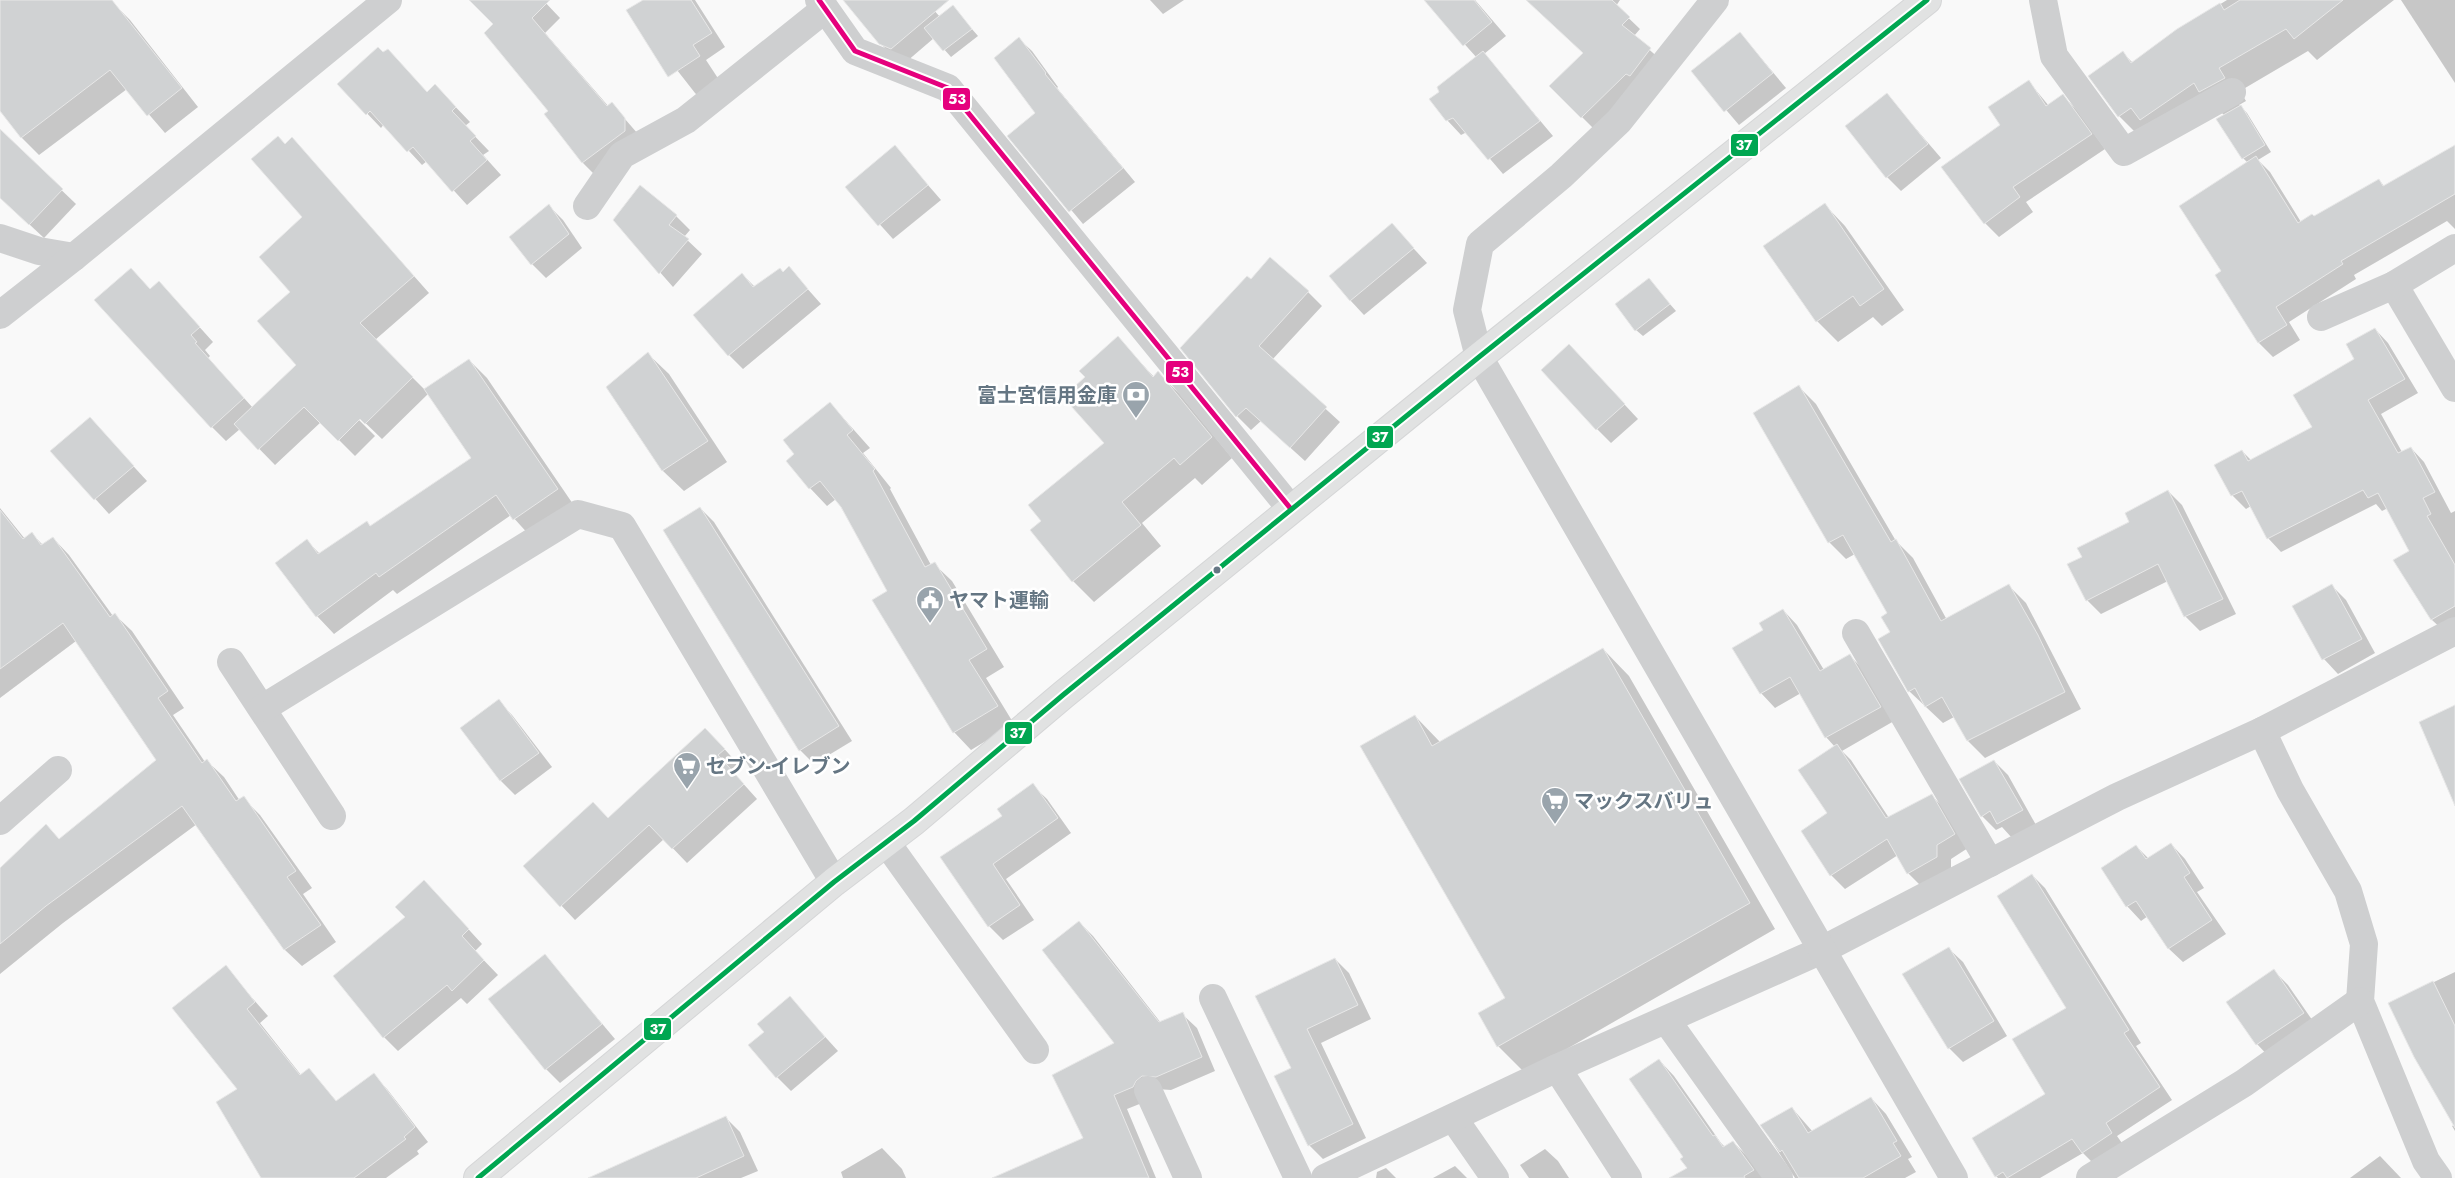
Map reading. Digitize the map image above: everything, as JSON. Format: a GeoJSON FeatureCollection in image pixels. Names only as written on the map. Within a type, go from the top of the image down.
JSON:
{"type":"FeatureCollection","features":[{"type":"Feature","properties":{"kind":"main road"},"geometry":{"type":"LineString","coordinates":[[478,1178],[834,882],[886,842],[1291,509],[1927,0]]}},
{"type":"Feature","properties":{"kind":"street"},"geometry":{"type":"LineString","coordinates":[[1715,0],[1619,121],[1561,176],[1480,244],[1467,310],[1479,357],[1954,1178]]}},
{"type":"Feature","properties":{"kind":"street"},"geometry":{"type":"LineString","coordinates":[[2043,0],[2054,56],[2124,152],[2232,92]]}},
{"type":"Feature","properties":{"kind":"street"},"geometry":{"type":"LineString","coordinates":[[0,315],[74,257],[381,2]]}},
{"type":"Feature","properties":{"kind":"street"},"geometry":{"type":"LineString","coordinates":[[587,206],[622,155],[686,120],[822,4],[855,51],[948,88],[1291,509]]}},
{"type":"Feature","properties":{"kind":"street"},"geometry":{"type":"LineString","coordinates":[[0,238],[39,251],[74,257]]}},
{"type":"Feature","properties":{"kind":"street"},"geometry":{"type":"LineString","coordinates":[[2321,317],[2394,285],[2455,248]]}},
{"type":"Feature","properties":{"kind":"street"},"geometry":{"type":"LineString","coordinates":[[2394,285],[2455,388]]}},
{"type":"Feature","properties":{"kind":"street"},"geometry":{"type":"LineString","coordinates":[[263,708],[578,514],[622,526],[834,882]]}},
{"type":"Feature","properties":{"kind":"street"},"geometry":{"type":"LineString","coordinates":[[1325,1178],[1454,1119],[1557,1068],[1667,1021],[1822,950],[2117,797],[2262,731],[2455,631]]}},
{"type":"Feature","properties":{"kind":"street"},"geometry":{"type":"LineString","coordinates":[[1856,633],[1990,863]]}},
{"type":"Feature","properties":{"kind":"street"},"geometry":{"type":"LineString","coordinates":[[232,662],[332,816]]}},
{"type":"Feature","properties":{"kind":"street"},"geometry":{"type":"LineString","coordinates":[[2262,731],[2290,790],[2348,890],[2364,944],[2360,1001],[2426,1161],[2438,1178]]}},
{"type":"Feature","properties":{"kind":"street"},"geometry":{"type":"LineString","coordinates":[[0,821],[58,770]]}},
{"type":"Feature","properties":{"kind":"street"},"geometry":{"type":"LineString","coordinates":[[886,842],[1035,1050]]}},
{"type":"Feature","properties":{"kind":"street"},"geometry":{"type":"LineString","coordinates":[[1213,998],[1298,1178]]}},
{"type":"Feature","properties":{"kind":"street"},"geometry":{"type":"LineString","coordinates":[[2090,1178],[2244,1083],[2360,1001]]}},
{"type":"Feature","properties":{"kind":"street"},"geometry":{"type":"LineString","coordinates":[[1667,1021],[1779,1178]]}},
{"type":"Feature","properties":{"kind":"street"},"geometry":{"type":"LineString","coordinates":[[1557,1068],[1628,1178]]}},
{"type":"Feature","properties":{"kind":"street"},"geometry":{"type":"LineString","coordinates":[[1148,1090],[1188,1178]]}},
{"type":"Feature","properties":{"kind":"street"},"geometry":{"type":"LineString","coordinates":[[1454,1119],[1495,1178]]}},
{"type":"Feature","properties":{"kind":"building"},"geometry":{"type":"Polygon","coordinates":[[[0,0],[112,0],[182,88],[147,116],[110,70],[21,138],[0,111],[0,0]]]}},
{"type":"Feature","properties":{"kind":"building"},"geometry":{"type":"Polygon","coordinates":[[[469,0],[550,0],[532,18],[607,106],[612,102],[625,118],[625,131],[582,163],[544,114],[548,111],[484,33],[493,24],[469,0]]]}},
{"type":"Feature","properties":{"kind":"building"},"geometry":{"type":"Polygon","coordinates":[[[643,0],[691,0],[712,33],[693,45],[700,56],[668,77],[626,10],[643,0]]]}},
{"type":"Feature","properties":{"kind":"building"},"geometry":{"type":"Polygon","coordinates":[[[843,0],[949,0],[891,49],[879,44],[843,0]]]}},
{"type":"Feature","properties":{"kind":"building"},"geometry":{"type":"Polygon","coordinates":[[[1424,0],[1474,0],[1492,22],[1463,46],[1424,0]]]}},
{"type":"Feature","properties":{"kind":"building"},"geometry":{"type":"Polygon","coordinates":[[[1526,0],[1612,0],[1630,17],[1622,25],[1651,48],[1630,76],[1626,74],[1581,118],[1549,86],[1583,53],[1526,0]]]}},
{"type":"Feature","properties":{"kind":"building"},"geometry":{"type":"Polygon","coordinates":[[[2240,0],[2343,0],[2294,39],[2286,29],[2219,68],[2225,78],[2199,92],[2194,83],[2140,120],[2131,108],[2118,117],[2088,76],[2123,51],[2131,63],[2177,29],[2220,3],[2224,10],[2240,0]]]}},
{"type":"Feature","properties":{"kind":"building"},"geometry":{"type":"Polygon","coordinates":[[[953,5],[972,29],[943,51],[924,28],[953,5]]]}},
{"type":"Feature","properties":{"kind":"building"},"geometry":{"type":"Polygon","coordinates":[[[1740,32],[1773,73],[1724,112],[1691,71],[1740,32]]]}},
{"type":"Feature","properties":{"kind":"building"},"geometry":{"type":"Polygon","coordinates":[[[1019,37],[1045,74],[1123,168],[1069,212],[1007,136],[1035,113],[994,58],[1019,37]]]}},
{"type":"Feature","properties":{"kind":"building"},"geometry":{"type":"Polygon","coordinates":[[[378,47],[383,52],[388,49],[427,92],[435,84],[456,107],[452,111],[476,136],[470,141],[487,160],[452,192],[413,147],[407,152],[370,111],[366,115],[337,84],[378,47]]]}},
{"type":"Feature","properties":{"kind":"building"},"geometry":{"type":"Polygon","coordinates":[[[1483,51],[1540,121],[1488,160],[1453,118],[1446,121],[1429,99],[1439,92],[1437,87],[1483,51]]]}},
{"type":"Feature","properties":{"kind":"building"},"geometry":{"type":"Polygon","coordinates":[[[2029,80],[2046,106],[2063,94],[2092,134],[2013,187],[2020,197],[1984,224],[1941,167],[2000,125],[1988,107],[2029,80]]]}},
{"type":"Feature","properties":{"kind":"building"},"geometry":{"type":"Polygon","coordinates":[[[1887,93],[1928,144],[1886,178],[1845,126],[1887,93]]]}},
{"type":"Feature","properties":{"kind":"building"},"geometry":{"type":"Polygon","coordinates":[[[2241,105],[2265,145],[2242,159],[2216,119],[2241,105]]]}},
{"type":"Feature","properties":{"kind":"building"},"geometry":{"type":"Polygon","coordinates":[[[0,129],[63,189],[29,225],[0,198],[0,129]]]}},
{"type":"Feature","properties":{"kind":"building"},"geometry":{"type":"Polygon","coordinates":[[[278,136],[285,144],[292,137],[414,276],[360,323],[413,377],[365,424],[360,419],[338,441],[304,407],[258,450],[234,424],[296,365],[257,321],[290,292],[259,257],[302,217],[251,159],[278,136]]]}},
{"type":"Feature","properties":{"kind":"building"},"geometry":{"type":"Polygon","coordinates":[[[895,145],[928,185],[878,226],[845,187],[895,145]]]}},
{"type":"Feature","properties":{"kind":"building"},"geometry":{"type":"Polygon","coordinates":[[[2455,145],[2455,194],[2341,261],[2343,264],[2276,307],[2287,325],[2258,343],[2215,275],[2221,271],[2179,206],[2256,156],[2298,223],[2379,179],[2383,186],[2455,145]]]}},
{"type":"Feature","properties":{"kind":"building"},"geometry":{"type":"Polygon","coordinates":[[[640,185],[677,215],[669,225],[689,239],[659,274],[613,220],[640,185]]]}},
{"type":"Feature","properties":{"kind":"building"},"geometry":{"type":"Polygon","coordinates":[[[1825,203],[1884,289],[1860,306],[1853,296],[1816,322],[1763,246],[1825,203]]]}},
{"type":"Feature","properties":{"kind":"building"},"geometry":{"type":"Polygon","coordinates":[[[549,204],[569,234],[531,265],[509,237],[549,204]]]}},
{"type":"Feature","properties":{"kind":"building"},"geometry":{"type":"Polygon","coordinates":[[[1392,223],[1414,248],[1350,301],[1329,276],[1392,223]]]}},
{"type":"Feature","properties":{"kind":"building"},"geometry":{"type":"Polygon","coordinates":[[[1270,257],[1309,291],[1259,346],[1327,407],[1290,448],[1246,408],[1236,417],[1180,348],[1247,276],[1251,279],[1270,257]]]}},
{"type":"Feature","properties":{"kind":"building"},"geometry":{"type":"Polygon","coordinates":[[[789,266],[808,289],[728,356],[693,315],[742,273],[753,287],[780,268],[783,272],[789,266]]]}},
{"type":"Feature","properties":{"kind":"building"},"geometry":{"type":"Polygon","coordinates":[[[131,268],[150,289],[159,281],[200,327],[191,335],[197,342],[195,343],[244,398],[211,428],[94,300],[131,268]]]}},
{"type":"Feature","properties":{"kind":"building"},"geometry":{"type":"Polygon","coordinates":[[[1649,278],[1670,304],[1635,331],[1615,304],[1649,278]]]}},
{"type":"Feature","properties":{"kind":"building"},"geometry":{"type":"Polygon","coordinates":[[[2375,328],[2405,379],[2368,400],[2398,453],[2411,447],[2435,492],[2423,498],[2431,514],[2427,516],[2455,565],[2455,606],[2431,620],[2393,560],[2409,551],[2378,493],[2368,498],[2363,490],[2267,539],[2242,491],[2231,496],[2214,465],[2242,450],[2248,461],[2312,427],[2293,395],[2354,359],[2346,344],[2375,328]]]}},
{"type":"Feature","properties":{"kind":"building"},"geometry":{"type":"Polygon","coordinates":[[[1118,336],[1153,377],[1158,371],[1212,437],[1180,465],[1174,458],[1122,502],[1141,525],[1072,582],[1030,530],[1041,521],[1028,505],[1104,443],[1063,397],[1085,377],[1079,371],[1118,336]]]}},
{"type":"Feature","properties":{"kind":"building"},"geometry":{"type":"Polygon","coordinates":[[[1569,344],[1625,404],[1596,430],[1541,370],[1569,344]]]}},
{"type":"Feature","properties":{"kind":"building"},"geometry":{"type":"Polygon","coordinates":[[[648,352],[708,441],[662,471],[606,387],[648,352]]]}},
{"type":"Feature","properties":{"kind":"building"},"geometry":{"type":"Polygon","coordinates":[[[469,359],[558,489],[513,520],[496,495],[379,577],[376,573],[316,617],[275,563],[307,539],[318,554],[367,521],[370,526],[471,458],[424,389],[469,359]]]}},
{"type":"Feature","properties":{"kind":"building"},"geometry":{"type":"Polygon","coordinates":[[[1799,385],[1891,542],[1896,539],[1941,621],[2009,584],[2038,635],[2065,692],[1967,741],[1942,697],[1925,707],[1915,688],[1908,692],[1878,639],[1890,632],[1881,617],[1887,613],[1843,535],[1828,543],[1753,413],[1799,385]]]}},
{"type":"Feature","properties":{"kind":"building"},"geometry":{"type":"Polygon","coordinates":[[[830,402],[853,430],[847,435],[875,469],[873,471],[925,567],[935,562],[987,649],[969,660],[998,706],[953,733],[872,600],[887,591],[841,507],[820,481],[809,489],[786,461],[794,454],[783,440],[830,402]]]}},
{"type":"Feature","properties":{"kind":"building"},"geometry":{"type":"Polygon","coordinates":[[[90,417],[134,466],[94,500],[50,451],[90,417]]]}},
{"type":"Feature","properties":{"kind":"building"},"geometry":{"type":"Polygon","coordinates":[[[2168,490],[2223,599],[2184,617],[2158,564],[2086,601],[2067,564],[2082,557],[2077,548],[2129,522],[2125,513],[2168,490]]]}},
{"type":"Feature","properties":{"kind":"building"},"geometry":{"type":"Polygon","coordinates":[[[700,507],[839,726],[799,751],[663,530],[700,507]]]}},
{"type":"Feature","properties":{"kind":"building"},"geometry":{"type":"Polygon","coordinates":[[[0,510],[23,539],[32,532],[41,545],[53,537],[110,617],[115,613],[168,691],[158,698],[202,763],[207,759],[236,801],[244,796],[296,871],[287,877],[321,925],[284,950],[182,806],[46,906],[0,944],[0,868],[46,824],[59,839],[156,760],[63,623],[0,669],[0,510]]]}},
{"type":"Feature","properties":{"kind":"building"},"geometry":{"type":"Polygon","coordinates":[[[2332,584],[2362,639],[2322,660],[2292,606],[2332,584]]]}},
{"type":"Feature","properties":{"kind":"building"},"geometry":{"type":"Polygon","coordinates":[[[1783,609],[1820,671],[1850,654],[1881,707],[1825,738],[1790,677],[1760,694],[1732,648],[1763,630],[1759,623],[1783,609]]]}},
{"type":"Feature","properties":{"kind":"building","name":"マックスバリュ"},"geometry":{"type":"Polygon","coordinates":[[[1603,648],[1750,903],[1497,1047],[1478,1013],[1505,998],[1360,746],[1415,715],[1432,746],[1603,648]]]}},
{"type":"Feature","properties":{"kind":"building"},"geometry":{"type":"Polygon","coordinates":[[[499,699],[539,753],[500,781],[460,728],[499,699]]]}},
{"type":"Feature","properties":{"kind":"building"},"geometry":{"type":"Polygon","coordinates":[[[2455,705],[2455,806],[2419,722],[2455,705]]]}},
{"type":"Feature","properties":{"kind":"building"},"geometry":{"type":"Polygon","coordinates":[[[705,728],[725,749],[718,755],[744,784],[672,849],[649,825],[560,907],[523,866],[593,802],[608,818],[705,728]]]}},
{"type":"Feature","properties":{"kind":"building"},"geometry":{"type":"Polygon","coordinates":[[[1837,744],[1886,818],[1932,794],[1955,834],[1937,845],[1937,857],[1907,874],[1887,839],[1830,876],[1801,831],[1827,813],[1798,770],[1837,744]]]}},
{"type":"Feature","properties":{"kind":"building"},"geometry":{"type":"Polygon","coordinates":[[[1994,760],[2023,810],[1997,824],[1990,811],[1981,817],[1959,779],[1994,760]]]}},
{"type":"Feature","properties":{"kind":"building"},"geometry":{"type":"Polygon","coordinates":[[[1033,783],[1058,818],[993,864],[1020,905],[988,927],[940,857],[1002,816],[997,809],[1033,783]]]}},
{"type":"Feature","properties":{"kind":"building"},"geometry":{"type":"Polygon","coordinates":[[[2171,843],[2190,873],[2184,877],[2212,920],[2168,949],[2136,901],[2126,907],[2101,868],[2136,845],[2146,859],[2171,843]]]}},
{"type":"Feature","properties":{"kind":"building"},"geometry":{"type":"Polygon","coordinates":[[[2032,874],[2129,1030],[2124,1033],[2160,1087],[2106,1123],[2112,1133],[2082,1153],[2072,1139],[2007,1178],[2003,1172],[1995,1177],[1972,1138],[2045,1094],[2012,1039],[2066,1008],[1997,896],[2032,874]]]}},
{"type":"Feature","properties":{"kind":"building"},"geometry":{"type":"Polygon","coordinates":[[[424,880],[469,929],[462,936],[484,960],[452,991],[447,985],[383,1038],[333,976],[405,917],[395,907],[424,880]]]}},
{"type":"Feature","properties":{"kind":"building"},"geometry":{"type":"Polygon","coordinates":[[[1079,921],[1159,1022],[1183,1012],[1202,1057],[1156,1077],[1142,1076],[1133,1087],[1114,1095],[1149,1178],[992,1178],[1083,1138],[1052,1075],[1114,1043],[1042,950],[1079,921]]]}},
{"type":"Feature","properties":{"kind":"building"},"geometry":{"type":"Polygon","coordinates":[[[1949,947],[1994,1021],[1948,1049],[1902,974],[1949,947]]]}},
{"type":"Feature","properties":{"kind":"building"},"geometry":{"type":"Polygon","coordinates":[[[545,954],[602,1024],[545,1070],[488,999],[545,954]]]}},
{"type":"Feature","properties":{"kind":"building"},"geometry":{"type":"Polygon","coordinates":[[[1335,958],[1358,1005],[1307,1029],[1353,1124],[1308,1146],[1274,1076],[1291,1068],[1255,996],[1335,958]]]}},
{"type":"Feature","properties":{"kind":"building"},"geometry":{"type":"Polygon","coordinates":[[[226,965],[255,1002],[247,1009],[300,1075],[309,1068],[336,1101],[374,1073],[415,1127],[404,1137],[406,1139],[354,1178],[261,1178],[216,1102],[237,1089],[172,1008],[226,965]]]}},
{"type":"Feature","properties":{"kind":"building"},"geometry":{"type":"Polygon","coordinates":[[[2274,969],[2304,1013],[2256,1045],[2226,1002],[2274,969]]]}},
{"type":"Feature","properties":{"kind":"building"},"geometry":{"type":"Polygon","coordinates":[[[2433,981],[2455,1026],[2455,1128],[2414,1057],[2388,1003],[2433,981]]]}},
{"type":"Feature","properties":{"kind":"building"},"geometry":{"type":"Polygon","coordinates":[[[790,996],[825,1037],[776,1078],[748,1045],[764,1032],[757,1024],[790,996]]]}},
{"type":"Feature","properties":{"kind":"building"},"geometry":{"type":"Polygon","coordinates":[[[1659,1059],[1713,1136],[1715,1135],[1723,1147],[1733,1141],[1754,1170],[1744,1176],[1745,1178],[1669,1178],[1687,1168],[1680,1159],[1683,1157],[1629,1079],[1659,1059]]]}},
{"type":"Feature","properties":{"kind":"building"},"geometry":{"type":"Polygon","coordinates":[[[1871,1097],[1897,1141],[1893,1143],[1901,1156],[1863,1178],[1799,1178],[1782,1150],[1780,1152],[1760,1125],[1792,1107],[1808,1133],[1871,1097]]]}},
{"type":"Feature","properties":{"kind":"building"},"geometry":{"type":"Polygon","coordinates":[[[726,1116],[744,1156],[696,1178],[588,1178],[726,1116]]]}},
{"type":"Feature","properties":{"kind":"transit line","name":"53"},"geometry":{"type":"LineString","coordinates":[[819,0],[855,51],[948,88],[1291,509]]}},
{"type":"Feature","properties":{"kind":"transit line","name":"37"},"geometry":{"type":"LineString","coordinates":[[478,1178],[834,882],[914,821],[1063,695],[1479,357],[1927,0]]}},
{"type":"Feature","properties":{"kind":"place","name":"富士宮信用金庫"},"geometry":{"type":"Point","coordinates":[1136,419]}},
{"type":"Feature","properties":{"kind":"place","name":"ヤマト運輸"},"geometry":{"type":"Point","coordinates":[930,624]}},
{"type":"Feature","properties":{"kind":"place","name":"セブン-イレブン"},"geometry":{"type":"Point","coordinates":[687,790]}},
{"type":"Feature","properties":{"kind":"place","name":"マックスバリュ"},"geometry":{"type":"Point","coordinates":[1555,825]}}]}
